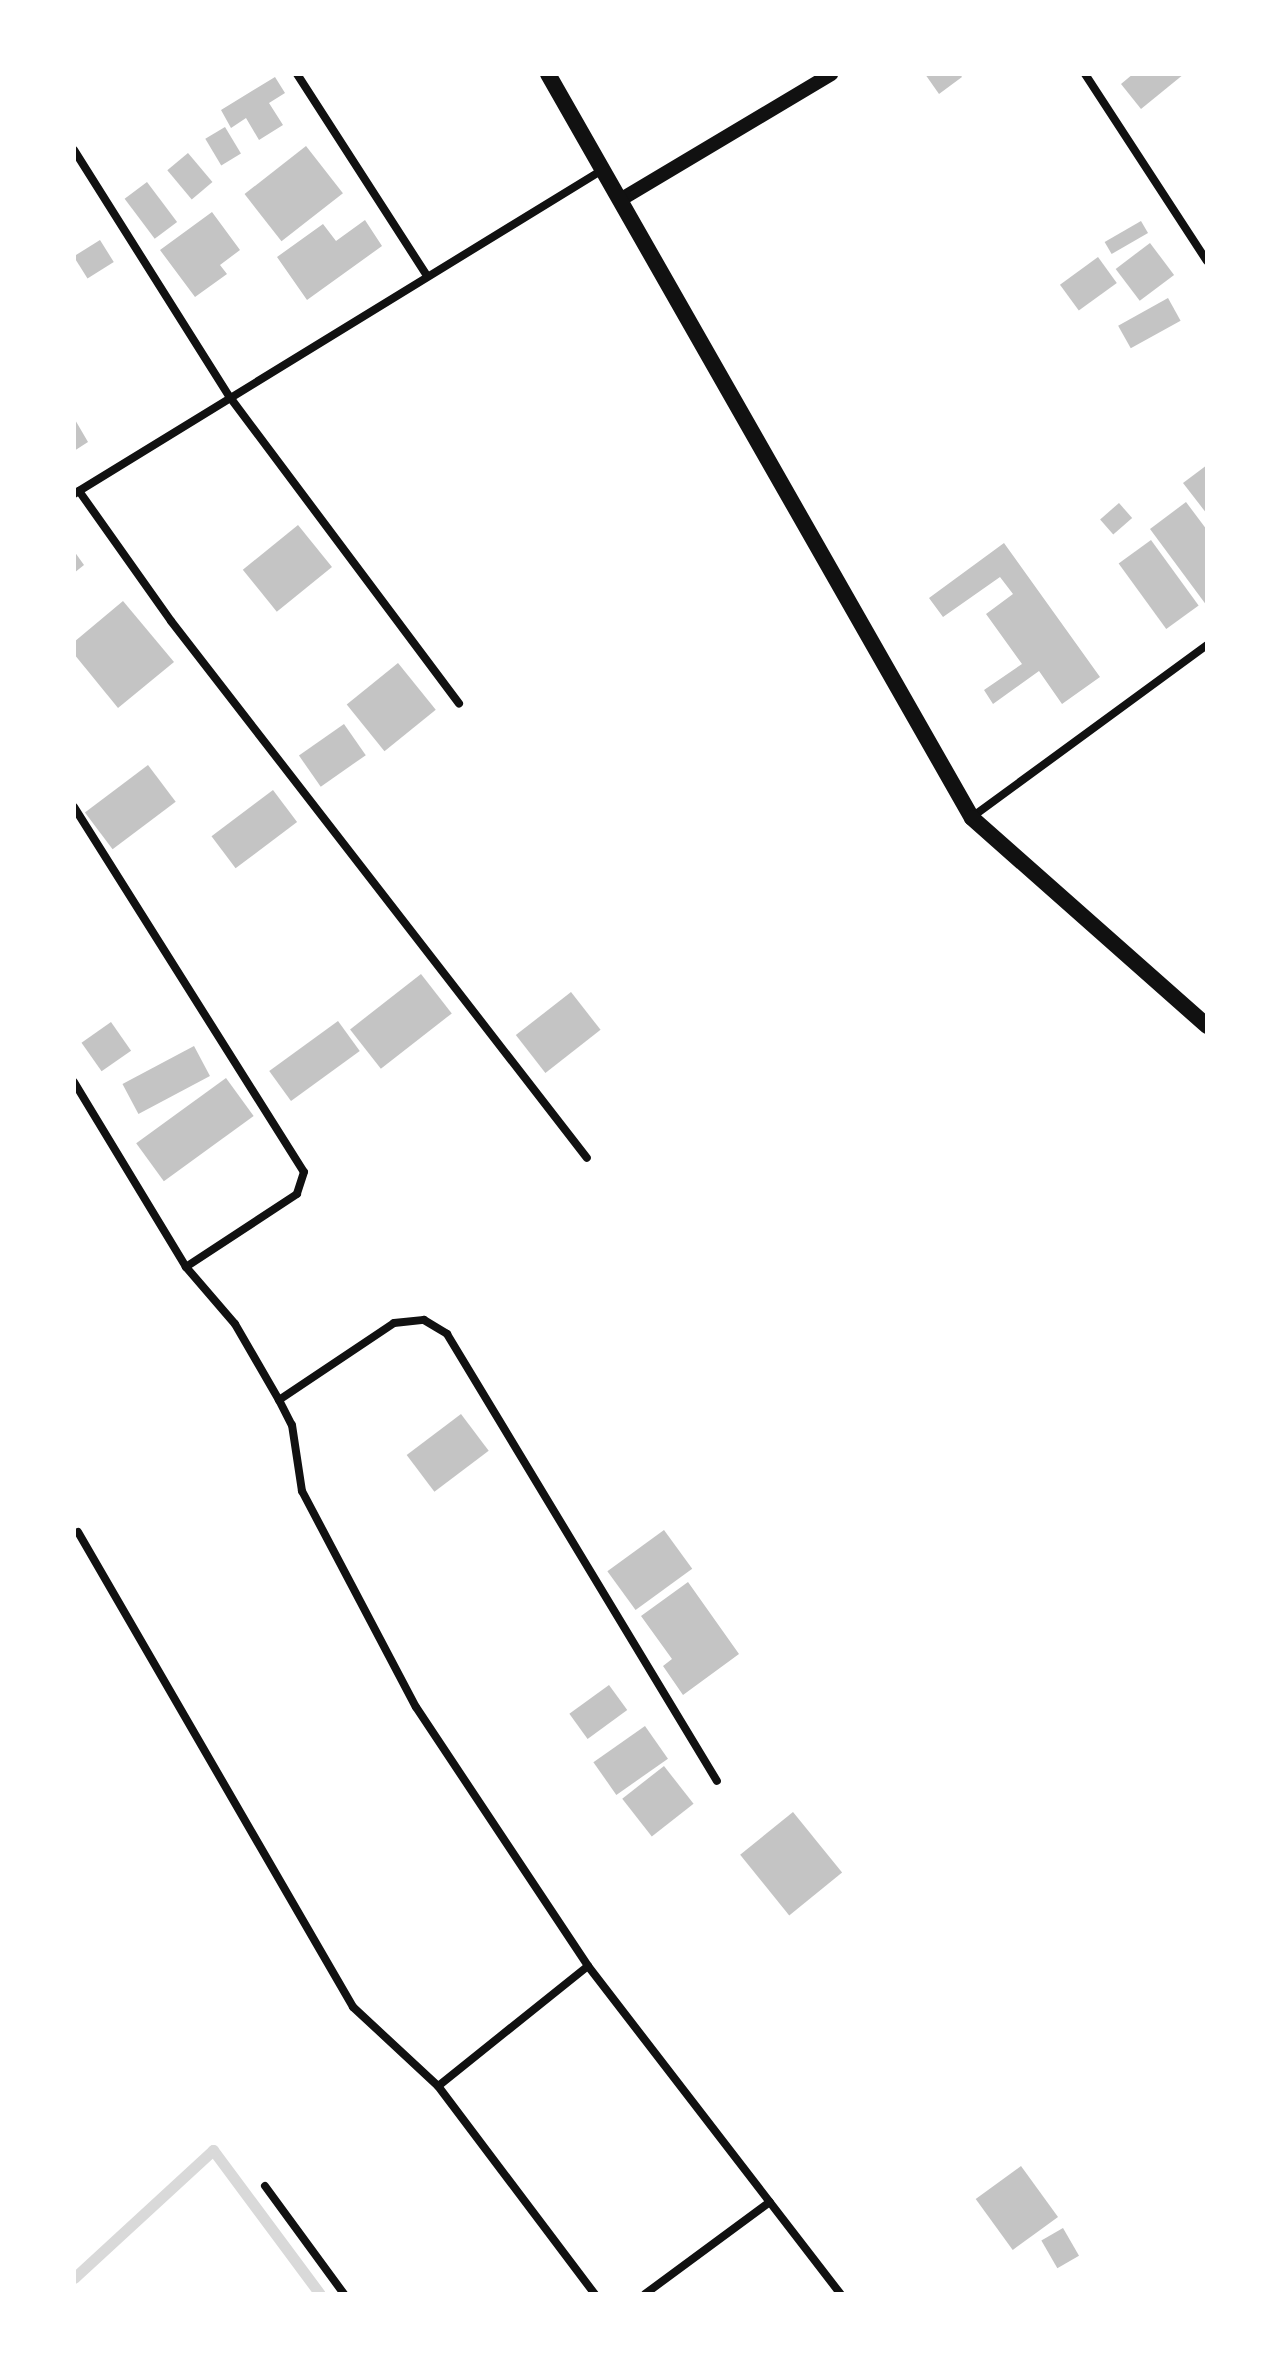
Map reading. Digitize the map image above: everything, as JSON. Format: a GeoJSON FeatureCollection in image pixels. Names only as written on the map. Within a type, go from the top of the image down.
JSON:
{"type":"FeatureCollection","features":[{"type":"Feature","properties":{"kind":"main road"},"geometry":{"type":"LineString","coordinates":[[548,74],[972,818],[1207,1026]]}},
{"type":"Feature","properties":{"kind":"street"},"geometry":{"type":"LineString","coordinates":[[297,74],[427,276]]}},
{"type":"Feature","properties":{"kind":"street"},"geometry":{"type":"LineString","coordinates":[[620,200],[831,74]]}},
{"type":"Feature","properties":{"kind":"street"},"geometry":{"type":"LineString","coordinates":[[1085,74],[1207,261]]}},
{"type":"Feature","properties":{"kind":"street"},"geometry":{"type":"LineString","coordinates":[[74,150],[229,396],[459,703]]}},
{"type":"Feature","properties":{"kind":"street"},"geometry":{"type":"LineString","coordinates":[[587,1158],[171,621],[77,492],[603,169]]}},
{"type":"Feature","properties":{"kind":"street"},"geometry":{"type":"LineString","coordinates":[[972,818],[1207,645]]}},
{"type":"Feature","properties":{"kind":"street"},"geometry":{"type":"LineString","coordinates":[[74,807],[304,1172],[297,1194],[186,1267]]}},
{"type":"Feature","properties":{"kind":"street"},"geometry":{"type":"LineString","coordinates":[[74,1082],[186,1267],[235,1324],[279,1400],[292,1425],[302,1491],[416,1707],[588,1966],[841,2294]]}},
{"type":"Feature","properties":{"kind":"street"},"geometry":{"type":"LineString","coordinates":[[279,1400],[394,1323],[424,1320],[447,1334],[717,1781]]}},
{"type":"Feature","properties":{"kind":"street"},"geometry":{"type":"LineString","coordinates":[[78,1532],[353,2007],[438,2086],[595,2294]]}},
{"type":"Feature","properties":{"kind":"street"},"geometry":{"type":"LineString","coordinates":[[438,2086],[588,1966]]}},
{"type":"Feature","properties":{"kind":"street"},"geometry":{"type":"LineString","coordinates":[[265,2186],[344,2294]]}},
{"type":"Feature","properties":{"kind":"street"},"geometry":{"type":"LineString","coordinates":[[645,2294],[770,2202]]}},
{"type":"Feature","properties":{"kind":"building"},"geometry":{"type":"Polygon","coordinates":[[[925,74],[960,74],[962,77],[939,94],[925,74]]]}},
{"type":"Feature","properties":{"kind":"building"},"geometry":{"type":"Polygon","coordinates":[[[1133,74],[1184,74],[1141,109],[1121,84],[1133,74]]]}},
{"type":"Feature","properties":{"kind":"building"},"geometry":{"type":"Polygon","coordinates":[[[275,77],[285,93],[269,103],[283,125],[259,140],[246,118],[231,128],[221,110],[275,77]]]}},
{"type":"Feature","properties":{"kind":"building"},"geometry":{"type":"Polygon","coordinates":[[[225,127],[241,154],[221,165],[205,139],[225,127]]]}},
{"type":"Feature","properties":{"kind":"building"},"geometry":{"type":"Polygon","coordinates":[[[306,146],[343,193],[281,241],[245,194],[306,146]]]}},
{"type":"Feature","properties":{"kind":"building"},"geometry":{"type":"Polygon","coordinates":[[[188,153],[212,182],[192,199],[167,170],[188,153]]]}},
{"type":"Feature","properties":{"kind":"building"},"geometry":{"type":"Polygon","coordinates":[[[147,182],[177,222],[155,239],[125,199],[147,182]]]}},
{"type":"Feature","properties":{"kind":"building"},"geometry":{"type":"Polygon","coordinates":[[[212,212],[240,250],[220,265],[227,274],[195,297],[160,250],[212,212]]]}},
{"type":"Feature","properties":{"kind":"building"},"geometry":{"type":"Polygon","coordinates":[[[365,220],[382,246],[307,300],[277,257],[323,224],[336,241],[365,220]]]}},
{"type":"Feature","properties":{"kind":"building"},"geometry":{"type":"Polygon","coordinates":[[[1141,221],[1148,233],[1112,254],[1105,242],[1141,221]]]}},
{"type":"Feature","properties":{"kind":"building"},"geometry":{"type":"Polygon","coordinates":[[[100,240],[114,262],[87,278],[74,256],[100,240]]]}},
{"type":"Feature","properties":{"kind":"building"},"geometry":{"type":"Polygon","coordinates":[[[1150,243],[1174,275],[1140,301],[1116,269],[1150,243]]]}},
{"type":"Feature","properties":{"kind":"building"},"geometry":{"type":"Polygon","coordinates":[[[1098,257],[1117,283],[1079,311],[1060,285],[1098,257]]]}},
{"type":"Feature","properties":{"kind":"building"},"geometry":{"type":"Polygon","coordinates":[[[1168,298],[1181,321],[1131,348],[1118,326],[1168,298]]]}},
{"type":"Feature","properties":{"kind":"building"},"geometry":{"type":"Polygon","coordinates":[[[74,418],[88,442],[74,451],[74,418]]]}},
{"type":"Feature","properties":{"kind":"building"},"geometry":{"type":"Polygon","coordinates":[[[1207,465],[1207,514],[1183,483],[1207,465]]]}},
{"type":"Feature","properties":{"kind":"building"},"geometry":{"type":"Polygon","coordinates":[[[1186,502],[1207,530],[1207,606],[1150,529],[1186,502]]]}},
{"type":"Feature","properties":{"kind":"building"},"geometry":{"type":"Polygon","coordinates":[[[1119,503],[1132,518],[1113,534],[1100,519],[1119,503]]]}},
{"type":"Feature","properties":{"kind":"building"},"geometry":{"type":"Polygon","coordinates":[[[298,525],[332,567],[277,612],[243,570],[298,525]]]}},
{"type":"Feature","properties":{"kind":"building"},"geometry":{"type":"Polygon","coordinates":[[[1151,540],[1199,606],[1166,629],[1119,564],[1151,540]]]}},
{"type":"Feature","properties":{"kind":"building"},"geometry":{"type":"Polygon","coordinates":[[[1004,543],[1100,677],[1062,704],[1039,671],[993,704],[984,690],[1022,664],[986,614],[1013,594],[1000,577],[943,617],[929,598],[1004,543]]]}},
{"type":"Feature","properties":{"kind":"building"},"geometry":{"type":"Polygon","coordinates":[[[74,551],[84,565],[74,573],[74,551]]]}},
{"type":"Feature","properties":{"kind":"building"},"geometry":{"type":"Polygon","coordinates":[[[123,601],[174,662],[118,708],[74,654],[74,642],[123,601]]]}},
{"type":"Feature","properties":{"kind":"building"},"geometry":{"type":"Polygon","coordinates":[[[398,663],[436,710],[384,751],[347,705],[398,663]]]}},
{"type":"Feature","properties":{"kind":"building"},"geometry":{"type":"Polygon","coordinates":[[[344,724],[366,755],[321,787],[299,756],[344,724]]]}},
{"type":"Feature","properties":{"kind":"building"},"geometry":{"type":"Polygon","coordinates":[[[148,765],[176,802],[113,849],[85,813],[148,765]]]}},
{"type":"Feature","properties":{"kind":"building"},"geometry":{"type":"Polygon","coordinates":[[[273,790],[297,822],[236,868],[212,836],[273,790]]]}},
{"type":"Feature","properties":{"kind":"building"},"geometry":{"type":"Polygon","coordinates":[[[421,974],[452,1013],[381,1069],[350,1029],[421,974]]]}},
{"type":"Feature","properties":{"kind":"building"},"geometry":{"type":"Polygon","coordinates":[[[571,992],[601,1030],[545,1073],[516,1035],[571,992]]]}},
{"type":"Feature","properties":{"kind":"building"},"geometry":{"type":"Polygon","coordinates":[[[338,1021],[360,1051],[291,1101],[269,1071],[338,1021]]]}},
{"type":"Feature","properties":{"kind":"building"},"geometry":{"type":"Polygon","coordinates":[[[111,1022],[131,1051],[102,1071],[82,1043],[111,1022]]]}},
{"type":"Feature","properties":{"kind":"building"},"geometry":{"type":"Polygon","coordinates":[[[194,1046],[210,1076],[138,1114],[122,1084],[194,1046]]]}},
{"type":"Feature","properties":{"kind":"building"},"geometry":{"type":"Polygon","coordinates":[[[226,1078],[254,1116],[164,1181],[136,1143],[226,1078]]]}},
{"type":"Feature","properties":{"kind":"building"},"geometry":{"type":"Polygon","coordinates":[[[461,1414],[489,1451],[434,1492],[407,1455],[461,1414]]]}},
{"type":"Feature","properties":{"kind":"building"},"geometry":{"type":"Polygon","coordinates":[[[664,1530],[692,1569],[636,1610],[607,1571],[664,1530]]]}},
{"type":"Feature","properties":{"kind":"building"},"geometry":{"type":"Polygon","coordinates":[[[688,1582],[739,1654],[683,1695],[663,1666],[672,1659],[641,1616],[688,1582]]]}},
{"type":"Feature","properties":{"kind":"building"},"geometry":{"type":"Polygon","coordinates":[[[609,1685],[627,1710],[588,1739],[569,1714],[609,1685]]]}},
{"type":"Feature","properties":{"kind":"building"},"geometry":{"type":"Polygon","coordinates":[[[645,1726],[668,1759],[616,1795],[593,1762],[645,1726]]]}},
{"type":"Feature","properties":{"kind":"building"},"geometry":{"type":"Polygon","coordinates":[[[664,1766],[694,1804],[652,1836],[622,1799],[664,1766]]]}},
{"type":"Feature","properties":{"kind":"building"},"geometry":{"type":"Polygon","coordinates":[[[793,1812],[842,1873],[789,1915],[740,1855],[793,1812]]]}},
{"type":"Feature","properties":{"kind":"building"},"geometry":{"type":"Polygon","coordinates":[[[1021,2166],[1058,2217],[1013,2250],[976,2199],[1021,2166]]]}},
{"type":"Feature","properties":{"kind":"building"},"geometry":{"type":"Polygon","coordinates":[[[1063,2228],[1079,2256],[1057,2268],[1041,2240],[1063,2228]]]}},
{"type":"Feature","properties":{"kind":"waterway"},"geometry":{"type":"LineString","coordinates":[[74,2278],[213,2150],[320,2294]]}}]}
